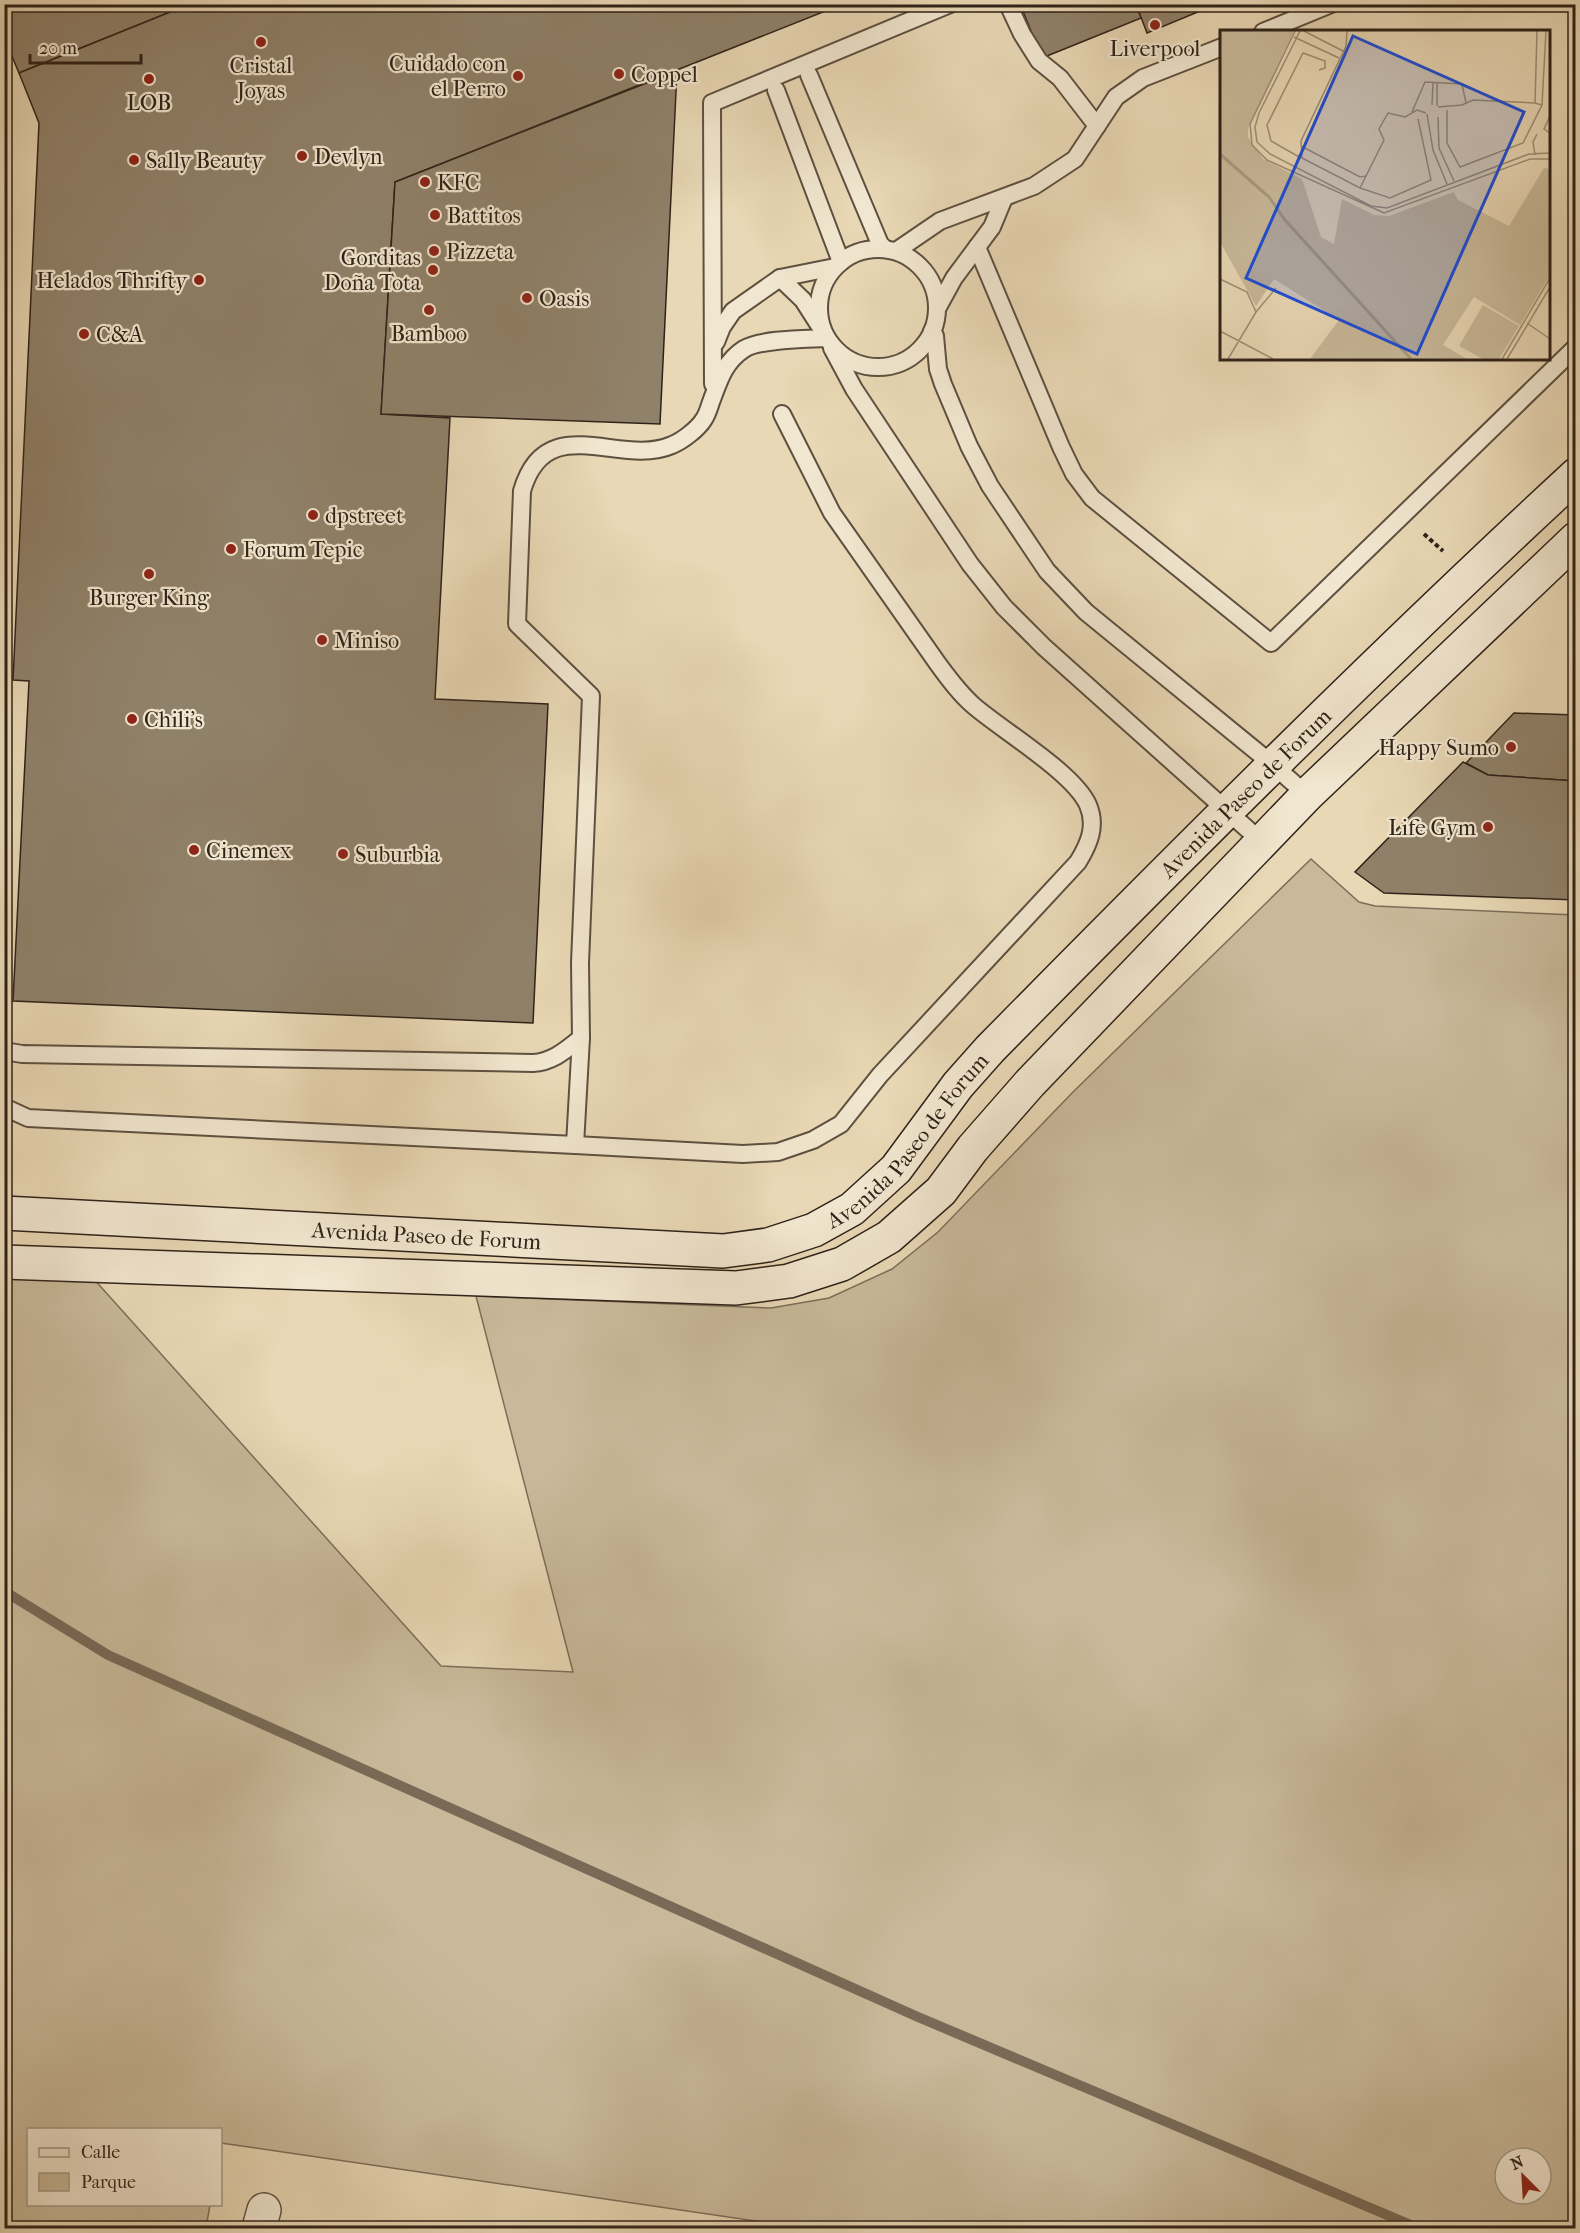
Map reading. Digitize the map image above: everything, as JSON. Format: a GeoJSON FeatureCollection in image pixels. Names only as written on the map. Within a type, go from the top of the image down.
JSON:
{"type":"FeatureCollection","features":[{"type":"Feature","properties":{"kind":"street","name":"Avenida Paseo de Forum"},"geometry":{"type":"LineString","coordinates":[[4,1213],[723,1251],[768,1245],[814,1230],[852,1209],[897,1169],[958,1085],[990,1049],[1272,764],[1468,574],[1575,475]]}},
{"type":"Feature","properties":{"kind":"street","name":"Avenida Paseo de Forum"},"geometry":{"type":"LineString","coordinates":[[4,1262],[736,1288],[789,1281],[842,1264],[890,1237],[941,1191],[973,1148],[1030,1083],[1307,795],[1575,539]]}},
{"type":"Feature","properties":{"kind":"lane"},"geometry":{"type":"LineString","coordinates":[[713,396],[712,103],[950,4]]}},
{"type":"Feature","properties":{"kind":"lane"},"geometry":{"type":"LineString","coordinates":[[1008,4],[1022,34],[1040,61],[1060,78],[1097,126]]}},
{"type":"Feature","properties":{"kind":"lane"},"geometry":{"type":"LineString","coordinates":[[1268,30],[1331,4]]}},
{"type":"Feature","properties":{"kind":"lane"},"geometry":{"type":"LineString","coordinates":[[1004,198],[992,227],[954,278],[937,309],[932,331],[920,350],[912,357],[881,368],[860,365],[849,361],[826,338],[819,318],[819,296],[828,276],[838,264],[853,254],[874,249],[890,250],[940,221],[1034,186],[1075,159],[1116,97],[1143,78],[1220,47]]}},
{"type":"Feature","properties":{"kind":"lane"},"geometry":{"type":"LineString","coordinates":[[809,75],[880,244],[906,256],[923,269],[934,288],[937,309]]}},
{"type":"Feature","properties":{"kind":"lane"},"geometry":{"type":"LineString","coordinates":[[776,90],[838,264]]}},
{"type":"Feature","properties":{"kind":"lane"},"geometry":{"type":"LineString","coordinates":[[977,247],[1074,474],[1092,498],[1271,643],[1575,347]]}},
{"type":"Feature","properties":{"kind":"lane"},"geometry":{"type":"LineString","coordinates":[[713,348],[722,327],[733,311],[780,278],[838,264]]}},
{"type":"Feature","properties":{"kind":"lane"},"geometry":{"type":"LineString","coordinates":[[780,278],[802,300],[854,389],[957,545],[1004,607],[1044,647],[1263,843]]}},
{"type":"Feature","properties":{"kind":"lane"},"geometry":{"type":"LineString","coordinates":[[932,331],[935,336],[938,369],[969,446],[990,486],[1047,571],[1086,612],[1307,795]]}},
{"type":"Feature","properties":{"kind":"lane"},"geometry":{"type":"LineString","coordinates":[[575,1145],[581,1038],[580,963],[591,696],[517,624],[522,491],[528,471],[543,456],[560,447],[652,450],[672,445],[690,433],[704,419],[724,366],[745,348],[770,341],[826,338]]}},
{"type":"Feature","properties":{"kind":"lane"},"geometry":{"type":"LineString","coordinates":[[4,1117],[743,1154],[778,1152],[813,1140],[841,1124],[880,1075],[1078,862],[1089,840],[1092,818],[1082,796],[1068,780],[973,706],[954,686],[832,513],[782,414]]}},
{"type":"Feature","properties":{"kind":"lane"},"geometry":{"type":"LineString","coordinates":[[4,1051],[22,1054],[533,1063],[542,1062],[562,1053],[581,1038]]}},
{"type":"Feature","properties":{"kind":"lane"},"geometry":{"type":"LineString","coordinates":[[4,1107],[28,1118]]}},
{"type":"Feature","properties":{"kind":"path"},"geometry":{"type":"LineString","coordinates":[[1403,515],[1468,574]]}},
{"type":"Feature","properties":{"kind":"green space"},"geometry":{"type":"Polygon","coordinates":[[[1311,859],[1359,902],[1375,906],[1575,915],[1575,2228],[804,2228],[222,2143],[222,2128],[27,2128],[27,2206],[210,2206],[206,2228],[5,2228],[5,1272],[92,1277],[441,1666],[573,1672],[476,1296],[771,1308],[829,1298],[892,1269],[938,1232],[1072,1093],[1311,859]]]}},
{"type":"Feature","properties":{"kind":"building"},"geometry":{"type":"Polygon","coordinates":[[[4,4],[190,4],[19,73],[4,37],[4,4]]]}},
{"type":"Feature","properties":{"kind":"building","name":"Forum Tepic"},"geometry":{"type":"Polygon","coordinates":[[[190,4],[843,4],[395,182],[381,414],[450,418],[435,699],[548,704],[533,1023],[13,1001],[29,681],[13,680],[39,123],[19,73],[190,4]]]}},
{"type":"Feature","properties":{"kind":"building"},"geometry":{"type":"Polygon","coordinates":[[[1020,4],[1136,4],[1141,18],[1042,58],[1020,4]]]}},
{"type":"Feature","properties":{"kind":"building","name":"Liverpool"},"geometry":{"type":"Polygon","coordinates":[[[1136,4],[1217,4],[1147,33],[1136,4]]]}},
{"type":"Feature","properties":{"kind":"building","name":"Oasis"},"geometry":{"type":"Polygon","coordinates":[[[677,71],[660,424],[381,414],[395,182],[677,71]]]}},
{"type":"Feature","properties":{"kind":"building"},"geometry":{"type":"Polygon","coordinates":[[[1514,713],[1576,715],[1576,781],[1488,775],[1466,763],[1514,713]]]}},
{"type":"Feature","properties":{"kind":"building","name":"Life Gym"},"geometry":{"type":"Polygon","coordinates":[[[1463,762],[1488,775],[1576,781],[1576,900],[1384,893],[1355,872],[1463,762]]]}},
{"type":"Feature","properties":{"kind":"waterway"},"geometry":{"type":"LineString","coordinates":[[4,1591],[108,1655],[918,2017],[1418,2228]]}},
{"type":"Feature","properties":{"kind":"place","name":"Liverpool"},"geometry":{"type":"Point","coordinates":[1155,25]}},
{"type":"Feature","properties":{"kind":"place","name":"Cristal Joyas"},"geometry":{"type":"Point","coordinates":[261,42]}},
{"type":"Feature","properties":{"kind":"place","name":"Coppel"},"geometry":{"type":"Point","coordinates":[619,74]}},
{"type":"Feature","properties":{"kind":"place","name":"Cuidado con el Perro"},"geometry":{"type":"Point","coordinates":[518,76]}},
{"type":"Feature","properties":{"kind":"place","name":"LOB"},"geometry":{"type":"Point","coordinates":[149,79]}},
{"type":"Feature","properties":{"kind":"place","name":"Devlyn"},"geometry":{"type":"Point","coordinates":[302,156]}},
{"type":"Feature","properties":{"kind":"place","name":"Sally Beauty"},"geometry":{"type":"Point","coordinates":[134,160]}},
{"type":"Feature","properties":{"kind":"place","name":"KFC"},"geometry":{"type":"Point","coordinates":[425,182]}},
{"type":"Feature","properties":{"kind":"place","name":"Battitos"},"geometry":{"type":"Point","coordinates":[435,215]}},
{"type":"Feature","properties":{"kind":"place","name":"Pizzeta"},"geometry":{"type":"Point","coordinates":[434,251]}},
{"type":"Feature","properties":{"kind":"place","name":"Gorditas Doña Tota"},"geometry":{"type":"Point","coordinates":[433,270]}},
{"type":"Feature","properties":{"kind":"place","name":"Helados Thrifty"},"geometry":{"type":"Point","coordinates":[199,280]}},
{"type":"Feature","properties":{"kind":"place","name":"Oasis"},"geometry":{"type":"Point","coordinates":[527,298]}},
{"type":"Feature","properties":{"kind":"place","name":"Bamboo"},"geometry":{"type":"Point","coordinates":[429,310]}},
{"type":"Feature","properties":{"kind":"place","name":"C&A"},"geometry":{"type":"Point","coordinates":[84,334]}},
{"type":"Feature","properties":{"kind":"place","name":"dpstreet"},"geometry":{"type":"Point","coordinates":[313,515]}},
{"type":"Feature","properties":{"kind":"place","name":"Forum Tepic"},"geometry":{"type":"Point","coordinates":[231,549]}},
{"type":"Feature","properties":{"kind":"place","name":"Burger King"},"geometry":{"type":"Point","coordinates":[149,574]}},
{"type":"Feature","properties":{"kind":"place","name":"Miniso"},"geometry":{"type":"Point","coordinates":[322,640]}},
{"type":"Feature","properties":{"kind":"place","name":"Chili's"},"geometry":{"type":"Point","coordinates":[132,719]}},
{"type":"Feature","properties":{"kind":"place","name":"Happy Sumo"},"geometry":{"type":"Point","coordinates":[1511,747]}},
{"type":"Feature","properties":{"kind":"place","name":"Life Gym"},"geometry":{"type":"Point","coordinates":[1488,827]}},
{"type":"Feature","properties":{"kind":"place","name":"Cinemex"},"geometry":{"type":"Point","coordinates":[194,850]}},
{"type":"Feature","properties":{"kind":"place","name":"Suburbia"},"geometry":{"type":"Point","coordinates":[343,854]}}]}
